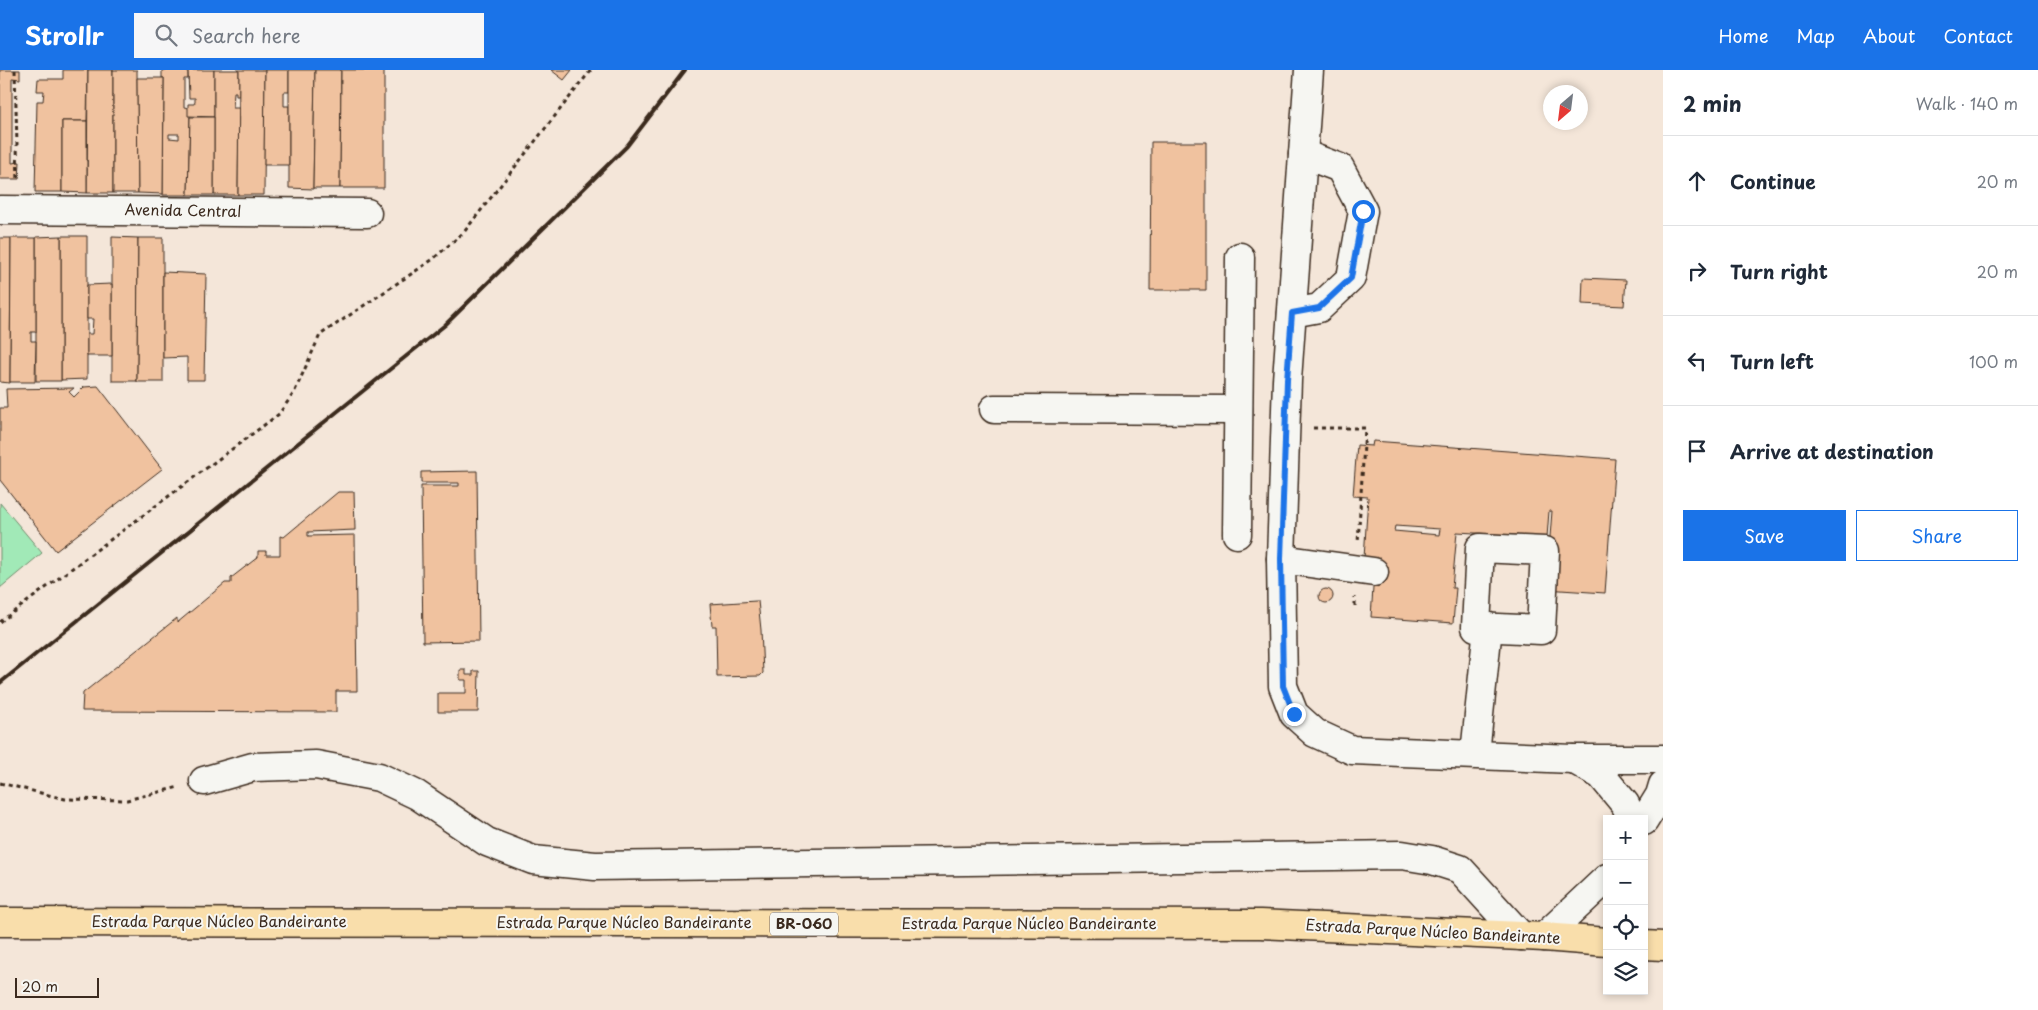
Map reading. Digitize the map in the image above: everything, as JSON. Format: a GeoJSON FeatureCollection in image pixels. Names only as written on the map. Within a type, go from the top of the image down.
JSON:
{"type":"FeatureCollection","features":[{"type":"Feature","properties":{"kind":"highway","name":"Estrada Parque Núcleo Bandeirante"},"geometry":{"type":"LineString","coordinates":[[0,922],[1260,924],[1533,936],[1603,942]]}},
{"type":"Feature","properties":{"kind":"highway"},"geometry":{"type":"LineString","coordinates":[[1648,944],[1663,946]]}},
{"type":"Feature","properties":{"kind":"street"},"geometry":{"type":"LineString","coordinates":[[1309,70],[1287,380],[1281,559],[1283,686],[1294,714],[1315,733],[1352,750],[1573,759],[1663,760]]}},
{"type":"Feature","properties":{"kind":"street"},"geometry":{"type":"LineString","coordinates":[[1292,313],[1319,308],[1351,278],[1363,211],[1340,168],[1304,154]]}},
{"type":"Feature","properties":{"kind":"street","name":"Avenida Central"},"geometry":{"type":"LineString","coordinates":[[10,210],[367,213]]}},
{"type":"Feature","properties":{"kind":"street"},"geometry":{"type":"LineString","coordinates":[[1237,534],[1240,256]]}},
{"type":"Feature","properties":{"kind":"street"},"geometry":{"type":"LineString","coordinates":[[994,409],[1238,410]]}},
{"type":"Feature","properties":{"kind":"street"},"geometry":{"type":"LineString","coordinates":[[1281,559],[1365,570]]}},
{"type":"Feature","properties":{"kind":"street"},"geometry":{"type":"LineString","coordinates":[[1475,754],[1488,628]]}},
{"type":"Feature","properties":{"kind":"street"},"geometry":{"type":"LineString","coordinates":[[1573,759],[1601,775],[1625,804],[1630,815]]}},
{"type":"Feature","properties":{"kind":"street"},"geometry":{"type":"LineString","coordinates":[[204,780],[253,767],[316,765],[379,778],[417,795],[487,842],[533,860],[595,866],[1402,855],[1432,860],[1460,868],[1533,936],[1603,881]]}},
{"type":"Feature","properties":{"kind":"street"},"geometry":{"type":"LineString","coordinates":[[1648,815],[1662,796]]}},
{"type":"Feature","properties":{"kind":"path"},"geometry":{"type":"LineString","coordinates":[[10,210],[15,70]]}},
{"type":"Feature","properties":{"kind":"path"},"geometry":{"type":"LineString","coordinates":[[0,622],[279,414],[294,393],[320,335],[432,260],[464,232],[590,70]]}},
{"type":"Feature","properties":{"kind":"path"},"geometry":{"type":"LineString","coordinates":[[1313,428],[1365,428],[1365,570],[1355,606]]}},
{"type":"Feature","properties":{"kind":"path"},"geometry":{"type":"LineString","coordinates":[[0,783],[65,798],[127,800],[204,780]]}},
{"type":"Feature","properties":{"kind":"green space"},"geometry":{"type":"Polygon","coordinates":[[[0,503],[42,553],[0,588],[0,503]]]}},
{"type":"Feature","properties":{"kind":"building"},"geometry":{"type":"Polygon","coordinates":[[[0,70],[20,70],[20,79],[12,78],[12,163],[20,162],[19,179],[0,179],[0,70]]]}},
{"type":"Feature","properties":{"kind":"building"},"geometry":{"type":"Polygon","coordinates":[[[63,70],[88,70],[87,121],[62,121],[62,192],[35,192],[37,101],[43,101],[44,91],[37,91],[38,79],[63,79],[63,70]]]}},
{"type":"Feature","properties":{"kind":"building"},"geometry":{"type":"Polygon","coordinates":[[[88,70],[113,70],[113,193],[87,193],[88,70]]]}},
{"type":"Feature","properties":{"kind":"building"},"geometry":{"type":"Polygon","coordinates":[[[113,70],[137,70],[138,193],[113,193],[113,70]]]}},
{"type":"Feature","properties":{"kind":"building"},"geometry":{"type":"Polygon","coordinates":[[[162,70],[188,70],[188,79],[184,79],[184,107],[189,108],[190,116],[188,195],[163,195],[164,78],[162,78],[162,70]],[[169,134],[169,138],[179,139],[179,134],[169,134]]]}},
{"type":"Feature","properties":{"kind":"building"},"geometry":{"type":"Polygon","coordinates":[[[188,70],[214,70],[214,117],[188,116],[188,104],[194,104],[195,98],[189,98],[188,70]]]}},
{"type":"Feature","properties":{"kind":"building"},"geometry":{"type":"Polygon","coordinates":[[[214,70],[239,70],[239,96],[236,96],[236,92],[234,92],[233,108],[239,108],[238,195],[214,195],[214,70]]]}},
{"type":"Feature","properties":{"kind":"building"},"geometry":{"type":"Polygon","coordinates":[[[239,70],[265,70],[264,195],[238,195],[239,70]]]}},
{"type":"Feature","properties":{"kind":"building"},"geometry":{"type":"Polygon","coordinates":[[[265,70],[289,70],[289,92],[284,92],[284,106],[289,106],[289,165],[264,165],[265,70]]]}},
{"type":"Feature","properties":{"kind":"building"},"geometry":{"type":"Polygon","coordinates":[[[289,70],[315,70],[313,189],[289,188],[289,70]]]}},
{"type":"Feature","properties":{"kind":"building"},"geometry":{"type":"Polygon","coordinates":[[[315,70],[341,70],[340,188],[313,188],[315,70]]]}},
{"type":"Feature","properties":{"kind":"building"},"geometry":{"type":"Polygon","coordinates":[[[341,70],[384,70],[384,188],[340,188],[341,70]]]}},
{"type":"Feature","properties":{"kind":"building"},"geometry":{"type":"Polygon","coordinates":[[[551,70],[572,70],[564,80],[551,70]]]}},
{"type":"Feature","properties":{"kind":"building"},"geometry":{"type":"Polygon","coordinates":[[[137,78],[164,78],[163,194],[138,193],[137,78]]]}},
{"type":"Feature","properties":{"kind":"building"},"geometry":{"type":"Polygon","coordinates":[[[190,117],[214,117],[214,195],[188,195],[190,117]]]}},
{"type":"Feature","properties":{"kind":"building"},"geometry":{"type":"Polygon","coordinates":[[[62,121],[87,121],[87,193],[62,192],[62,121]]]}},
{"type":"Feature","properties":{"kind":"building"},"geometry":{"type":"Polygon","coordinates":[[[1151,142],[1206,142],[1206,290],[1150,290],[1151,142]]]}},
{"type":"Feature","properties":{"kind":"building"},"geometry":{"type":"Polygon","coordinates":[[[61,236],[87,236],[87,379],[61,380],[61,236]]]}},
{"type":"Feature","properties":{"kind":"building"},"geometry":{"type":"Polygon","coordinates":[[[61,236],[61,381],[36,381],[36,237],[61,236]]]}},
{"type":"Feature","properties":{"kind":"building"},"geometry":{"type":"Polygon","coordinates":[[[112,237],[138,238],[137,381],[112,381],[112,237]]]}},
{"type":"Feature","properties":{"kind":"building"},"geometry":{"type":"Polygon","coordinates":[[[0,238],[11,238],[10,383],[0,382],[0,238]]]}},
{"type":"Feature","properties":{"kind":"building"},"geometry":{"type":"Polygon","coordinates":[[[11,238],[36,238],[36,332],[31,332],[31,341],[36,341],[35,382],[10,382],[11,238]]]}},
{"type":"Feature","properties":{"kind":"building"},"geometry":{"type":"Polygon","coordinates":[[[138,238],[163,238],[163,382],[137,382],[138,238]]]}},
{"type":"Feature","properties":{"kind":"building"},"geometry":{"type":"Polygon","coordinates":[[[163,272],[206,274],[204,380],[187,380],[187,357],[163,358],[163,272]]]}},
{"type":"Feature","properties":{"kind":"building"},"geometry":{"type":"Polygon","coordinates":[[[1583,278],[1626,280],[1624,306],[1582,304],[1583,278]]]}},
{"type":"Feature","properties":{"kind":"building"},"geometry":{"type":"Polygon","coordinates":[[[112,284],[112,356],[87,356],[87,334],[92,334],[93,319],[87,319],[87,285],[112,284]]]}},
{"type":"Feature","properties":{"kind":"building"},"geometry":{"type":"Polygon","coordinates":[[[98,386],[162,469],[56,551],[0,480],[0,408],[7,408],[6,389],[74,388],[69,392],[74,397],[84,387],[98,386]]]}},
{"type":"Feature","properties":{"kind":"building"},"geometry":{"type":"Polygon","coordinates":[[[1373,441],[1615,459],[1605,593],[1546,589],[1552,511],[1549,511],[1547,537],[1457,532],[1452,588],[1456,588],[1453,623],[1371,617],[1375,559],[1364,558],[1368,497],[1353,496],[1357,445],[1372,446],[1373,441]],[[1395,526],[1394,531],[1439,535],[1440,529],[1395,526]]]}},
{"type":"Feature","properties":{"kind":"building"},"geometry":{"type":"Polygon","coordinates":[[[477,471],[479,641],[423,642],[421,486],[459,486],[459,483],[421,483],[421,472],[477,471]]]}},
{"type":"Feature","properties":{"kind":"building"},"geometry":{"type":"Polygon","coordinates":[[[338,492],[354,492],[355,530],[308,532],[308,536],[355,535],[357,691],[336,691],[336,712],[82,711],[83,693],[177,618],[177,623],[225,583],[231,583],[231,578],[258,557],[258,551],[266,551],[266,555],[280,555],[280,536],[284,537],[338,492]]]}},
{"type":"Feature","properties":{"kind":"building"},"geometry":{"type":"Polygon","coordinates":[[[1323,589],[1329,589],[1333,596],[1329,603],[1323,603],[1319,599],[1319,593],[1323,589]]]}},
{"type":"Feature","properties":{"kind":"building"},"geometry":{"type":"Polygon","coordinates":[[[758,601],[763,673],[760,676],[717,677],[716,626],[712,626],[710,604],[758,601]]]}},
{"type":"Feature","properties":{"kind":"building"},"geometry":{"type":"Polygon","coordinates":[[[460,670],[466,670],[466,675],[473,675],[473,671],[479,671],[478,712],[438,712],[438,693],[466,693],[466,680],[460,680],[460,670]]]}},
{"type":"Feature","properties":{"kind":"railway"},"geometry":{"type":"LineString","coordinates":[[0,683],[445,325],[627,146],[685,70]]}},
{"type":"Feature","properties":{"kind":"route"},"geometry":{"type":"LineString","coordinates":[[1294,714],[1283,686],[1281,559],[1287,380],[1292,313],[1319,308],[1351,278],[1363,211]]}}]}
